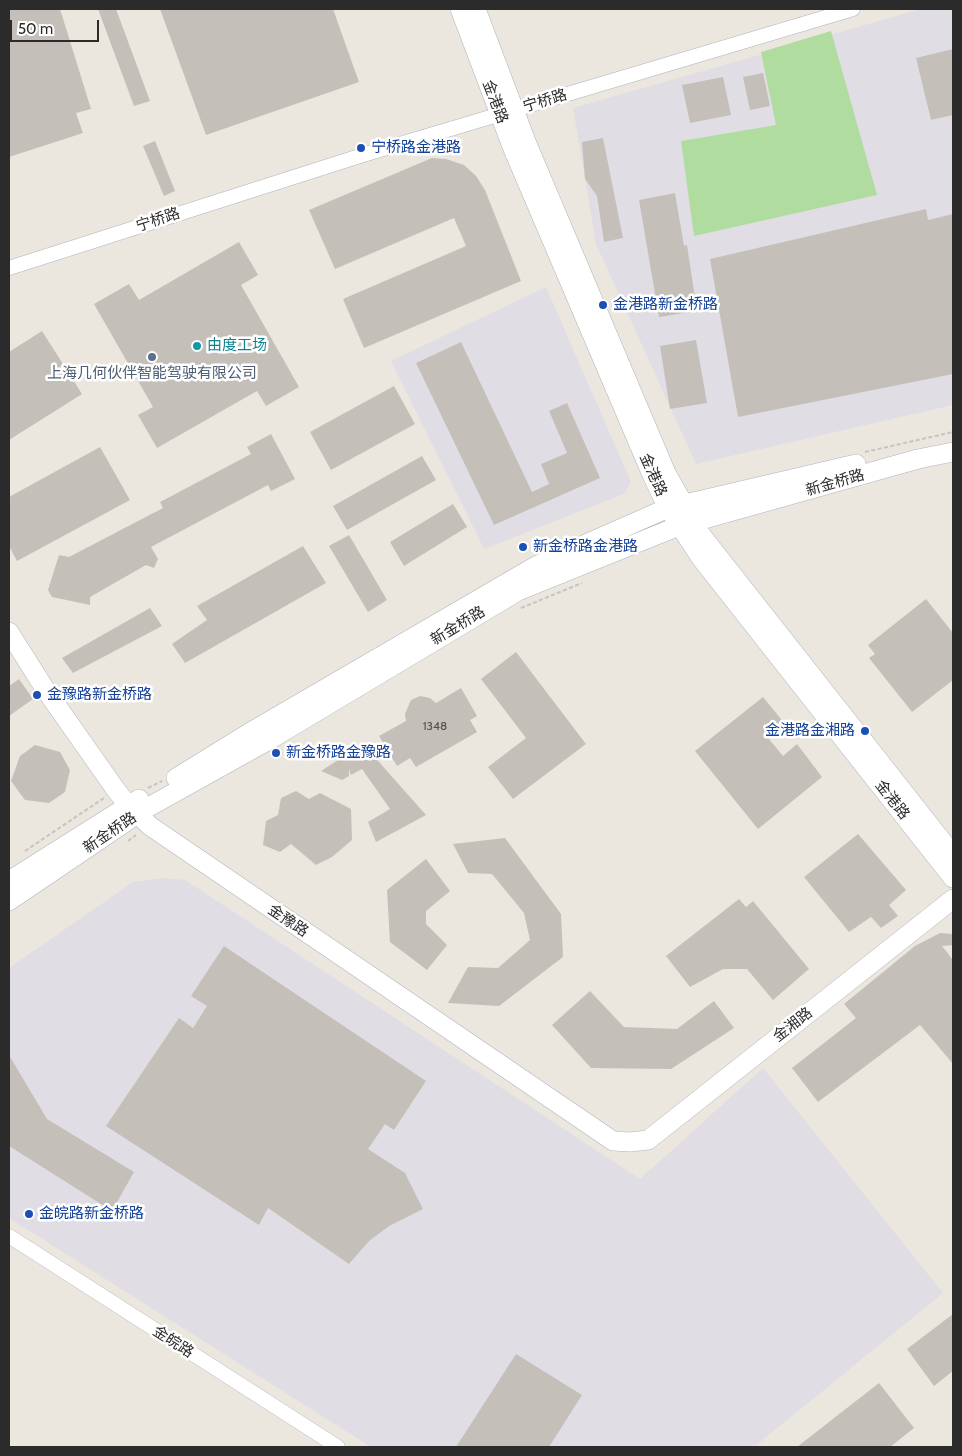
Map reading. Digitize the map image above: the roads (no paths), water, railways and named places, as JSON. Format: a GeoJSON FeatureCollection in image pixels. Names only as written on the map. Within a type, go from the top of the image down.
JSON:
{"type":"FeatureCollection","features":[{"type":"Feature","properties":{"kind":"street","name":"金港路"},"geometry":{"type":"LineString","coordinates":[[460,9],[506,113],[653,477],[686,524],[701,558],[953,878]]}},
{"type":"Feature","properties":{"kind":"street","name":"金港路"},"geometry":{"type":"LineString","coordinates":[[476,9],[506,113]]}},
{"type":"Feature","properties":{"kind":"street","name":"宁桥路"},"geometry":{"type":"LineString","coordinates":[[9,268],[363,155],[853,9]]}},
{"type":"Feature","properties":{"kind":"street","name":"新金桥路"},"geometry":{"type":"LineString","coordinates":[[9,901],[139,815],[536,566],[675,506],[953,442]]}},
{"type":"Feature","properties":{"kind":"street","name":"新金桥路"},"geometry":{"type":"LineString","coordinates":[[9,881],[139,815],[270,740],[518,591],[686,524],[918,459],[953,452]]}},
{"type":"Feature","properties":{"kind":"street","name":"金港路"},"geometry":{"type":"LineString","coordinates":[[686,524],[701,535],[953,855]]}},
{"type":"Feature","properties":{"kind":"street","name":"金豫路"},"geometry":{"type":"LineString","coordinates":[[9,632],[45,689],[139,815],[613,1141],[630,1142]]}},
{"type":"Feature","properties":{"kind":"street","name":"金湘路"},"geometry":{"type":"LineString","coordinates":[[630,1142],[648,1140],[953,899]]}},
{"type":"Feature","properties":{"kind":"street","name":"金皖路"},"geometry":{"type":"LineString","coordinates":[[9,1236],[338,1447]]}},
{"type":"Feature","properties":{"kind":"place","name":"宁桥路金港路"},"geometry":{"type":"Point","coordinates":[361,148]}},
{"type":"Feature","properties":{"kind":"place","name":"金港路新金桥路"},"geometry":{"type":"Point","coordinates":[603,305]}},
{"type":"Feature","properties":{"kind":"place","name":"由度工场"},"geometry":{"type":"Point","coordinates":[197,346]}},
{"type":"Feature","properties":{"kind":"place","name":"上海几何伙伴智能驾驶有限公司"},"geometry":{"type":"Point","coordinates":[152,357]}},
{"type":"Feature","properties":{"kind":"place","name":"新金桥路金港路"},"geometry":{"type":"Point","coordinates":[523,547]}},
{"type":"Feature","properties":{"kind":"place","name":"金豫路新金桥路"},"geometry":{"type":"Point","coordinates":[37,695]}},
{"type":"Feature","properties":{"kind":"place","name":"金港路金湘路"},"geometry":{"type":"Point","coordinates":[865,731]}},
{"type":"Feature","properties":{"kind":"place","name":"新金桥路金豫路"},"geometry":{"type":"Point","coordinates":[276,753]}},
{"type":"Feature","properties":{"kind":"place","name":"金皖路新金桥路"},"geometry":{"type":"Point","coordinates":[29,1214]}}]}
